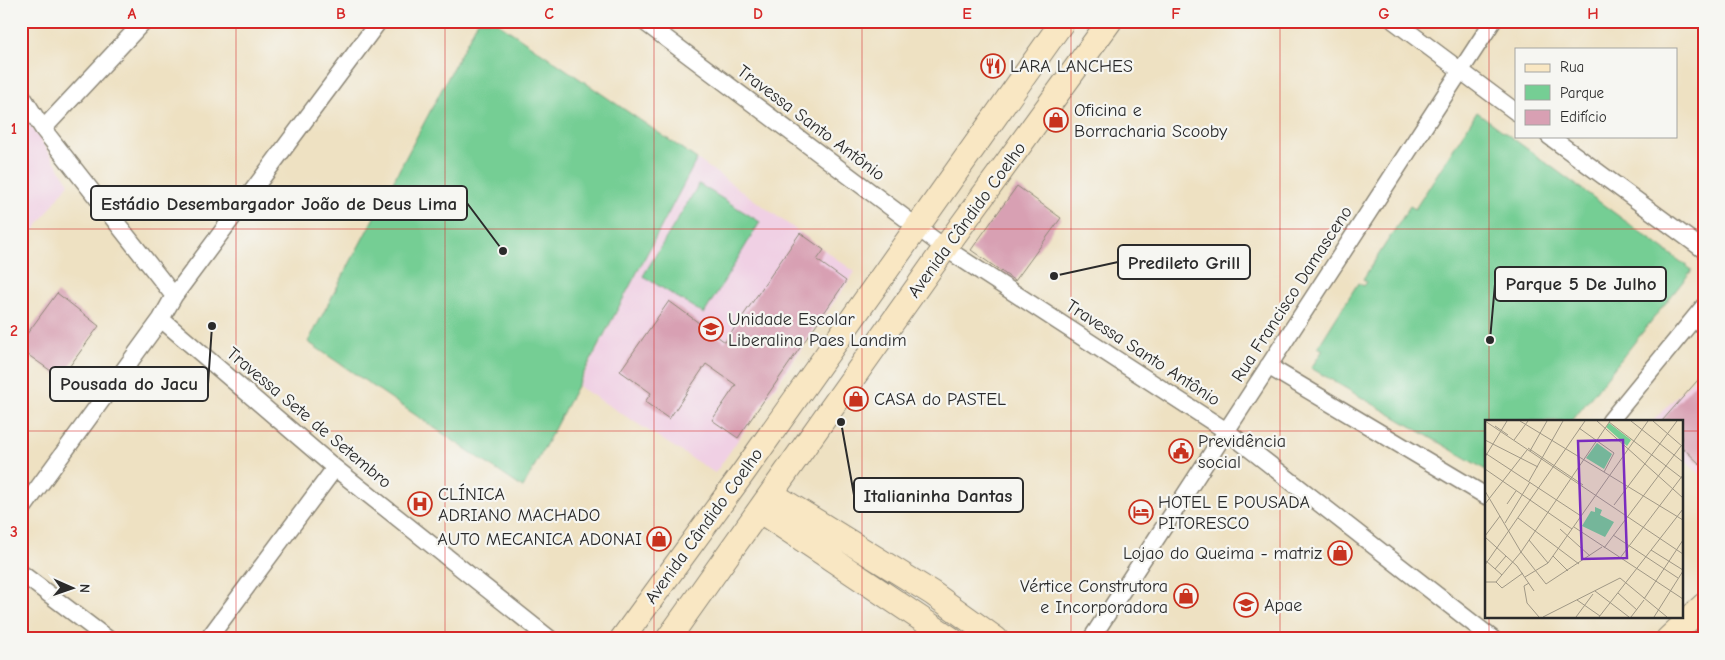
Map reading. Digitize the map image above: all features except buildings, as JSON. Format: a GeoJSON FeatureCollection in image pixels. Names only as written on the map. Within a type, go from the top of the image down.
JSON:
{"type":"FeatureCollection","features":[{"type":"Feature","properties":{"kind":"main road","name":"Avenida Cândido Coelho"},"geometry":{"type":"LineString","coordinates":[[622,639],[743,474],[1063,21]]}},
{"type":"Feature","properties":{"kind":"main road","name":"Avenida Cândido Coelho"},"geometry":{"type":"LineString","coordinates":[[668,639],[945,248],[1110,21]]}},
{"type":"Feature","properties":{"kind":"main road"},"geometry":{"type":"LineString","coordinates":[[766,502],[932,593],[996,639]]}},
{"type":"Feature","properties":{"kind":"main road"},"geometry":{"type":"LineString","coordinates":[[766,502],[915,614],[952,639]]}},
{"type":"Feature","properties":{"kind":"main road"},"geometry":{"type":"LineString","coordinates":[[915,614],[932,593]]}},
{"type":"Feature","properties":{"kind":"main road"},"geometry":{"type":"LineString","coordinates":[[1668,639],[1704,605]]}},
{"type":"Feature","properties":{"kind":"street"},"geometry":{"type":"LineString","coordinates":[[43,130],[144,21]]}},
{"type":"Feature","properties":{"kind":"street"},"geometry":{"type":"LineString","coordinates":[[21,511],[161,319],[174,296],[379,21]]}},
{"type":"Feature","properties":{"kind":"street","name":"Travessa Santo Antônio"},"geometry":{"type":"LineString","coordinates":[[643,21],[945,248],[1228,432],[1493,639]]}},
{"type":"Feature","properties":{"kind":"street"},"geometry":{"type":"LineString","coordinates":[[1394,21],[1515,111]]}},
{"type":"Feature","properties":{"kind":"street","name":"Rua Francisco Damasceno"},"geometry":{"type":"LineString","coordinates":[[1091,639],[1228,432],[1268,366],[1493,21]]}},
{"type":"Feature","properties":{"kind":"street"},"geometry":{"type":"LineString","coordinates":[[21,94],[43,130],[174,296]]}},
{"type":"Feature","properties":{"kind":"street"},"geometry":{"type":"LineString","coordinates":[[1552,138],[1704,250]]}},
{"type":"Feature","properties":{"kind":"street"},"geometry":{"type":"LineString","coordinates":[[1611,420],[1704,306]]}},
{"type":"Feature","properties":{"kind":"street","name":"Travessa Sete de Setembro"},"geometry":{"type":"LineString","coordinates":[[161,319],[335,468],[550,639]]}},
{"type":"Feature","properties":{"kind":"street"},"geometry":{"type":"LineString","coordinates":[[1268,366],[1485,495]]}},
{"type":"Feature","properties":{"kind":"street"},"geometry":{"type":"LineString","coordinates":[[208,639],[335,468]]}},
{"type":"Feature","properties":{"kind":"street"},"geometry":{"type":"LineString","coordinates":[[21,573],[108,639]]}},
{"type":"Feature","properties":{"kind":"shaded area"},"geometry":{"type":"Polygon","coordinates":[[[21,110],[69,183],[21,248],[21,110]]]}},
{"type":"Feature","properties":{"kind":"shaded area","name":"Unidade Escolar Liberalina Paes Landim"},"geometry":{"type":"Polygon","coordinates":[[[697,159],[855,272],[715,473],[578,386],[697,159]]]}},
{"type":"Feature","properties":{"kind":"shaded area"},"geometry":{"type":"Polygon","coordinates":[[[1704,368],[1704,478],[1682,458],[1682,420],[1654,420],[1704,368]]]}},
{"type":"Feature","properties":{"kind":"green space"},"geometry":{"type":"Polygon","coordinates":[[[478,21],[495,21],[697,159],[523,488],[308,342],[478,21]]]}},
{"type":"Feature","properties":{"kind":"green space"},"geometry":{"type":"Polygon","coordinates":[[[1477,112],[1692,270],[1573,420],[1485,420],[1485,469],[1311,368],[1323,350],[1318,347],[1358,283],[1364,286],[1367,282],[1363,279],[1410,206],[1415,209],[1477,112]]]}},
{"type":"Feature","properties":{"kind":"green space"},"geometry":{"type":"Polygon","coordinates":[[[699,184],[760,222],[704,314],[643,276],[699,184]]]}},
{"type":"Feature","properties":{"kind":"place","name":"LARA LANCHES"},"geometry":{"type":"Point","coordinates":[993,66]}},
{"type":"Feature","properties":{"kind":"place","name":"Oficina e Borracharia Scooby"},"geometry":{"type":"Point","coordinates":[1056,120]}},
{"type":"Feature","properties":{"kind":"place","name":"Estádio Desembargador João de Deus Lima"},"geometry":{"type":"Point","coordinates":[503,251]}},
{"type":"Feature","properties":{"kind":"place","name":"Predileto Grill"},"geometry":{"type":"Point","coordinates":[1054,276]}},
{"type":"Feature","properties":{"kind":"place","name":"Pousada do Jacu"},"geometry":{"type":"Point","coordinates":[212,326]}},
{"type":"Feature","properties":{"kind":"place","name":"Unidade Escolar Liberalina Paes Landim"},"geometry":{"type":"Point","coordinates":[711,329]}},
{"type":"Feature","properties":{"kind":"place","name":"Parque 5 De Julho"},"geometry":{"type":"Point","coordinates":[1490,340]}},
{"type":"Feature","properties":{"kind":"place","name":"CASA do PASTEL"},"geometry":{"type":"Point","coordinates":[856,399]}},
{"type":"Feature","properties":{"kind":"place","name":"Italianinha Dantas"},"geometry":{"type":"Point","coordinates":[841,422]}},
{"type":"Feature","properties":{"kind":"place","name":"Previdência social"},"geometry":{"type":"Point","coordinates":[1181,451]}},
{"type":"Feature","properties":{"kind":"place","name":"CLÍNICA ADRIANO MACHADO"},"geometry":{"type":"Point","coordinates":[420,504]}},
{"type":"Feature","properties":{"kind":"place","name":"HOTEL E POUSADA PITORESCO"},"geometry":{"type":"Point","coordinates":[1141,512]}},
{"type":"Feature","properties":{"kind":"place","name":"AUTO MECANICA ADONAI"},"geometry":{"type":"Point","coordinates":[659,539]}},
{"type":"Feature","properties":{"kind":"place","name":"Lojao do Queima - matriz"},"geometry":{"type":"Point","coordinates":[1340,553]}},
{"type":"Feature","properties":{"kind":"place","name":"Vértice Construtora e Incorporadora"},"geometry":{"type":"Point","coordinates":[1186,596]}},
{"type":"Feature","properties":{"kind":"place","name":"Apae"},"geometry":{"type":"Point","coordinates":[1246,605]}}]}
